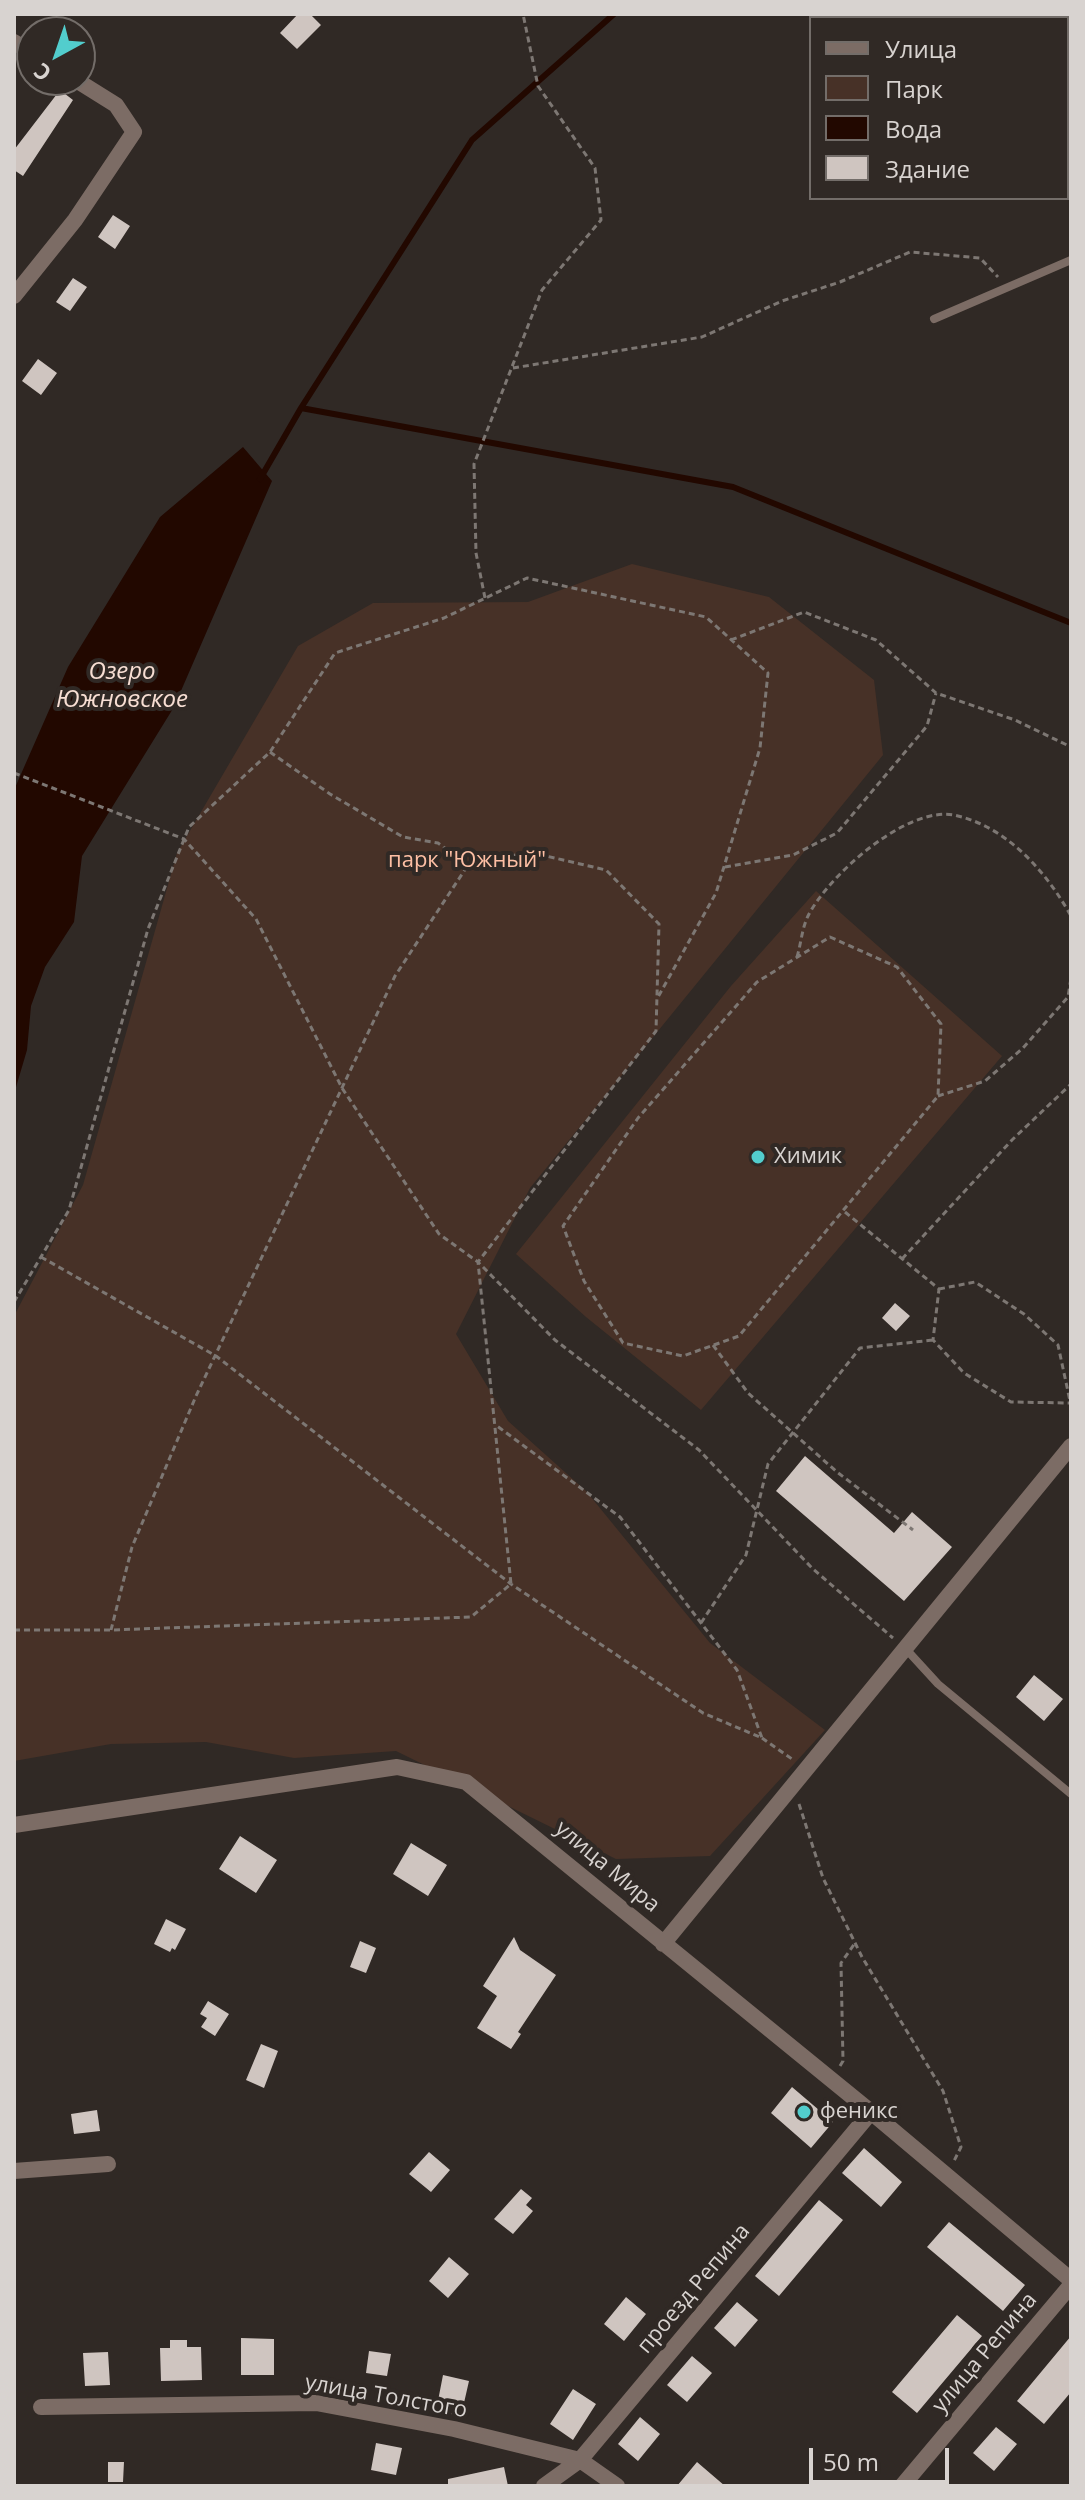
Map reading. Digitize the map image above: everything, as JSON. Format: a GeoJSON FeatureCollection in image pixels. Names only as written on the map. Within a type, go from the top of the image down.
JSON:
{"type":"FeatureCollection","features":[{"type":"Feature","properties":{"kind":"street"},"geometry":{"type":"LineString","coordinates":[[14,296],[75,220],[134,132],[116,105],[96,92]]}},
{"type":"Feature","properties":{"kind":"street"},"geometry":{"type":"LineString","coordinates":[[663,1944],[1071,1446]]}},
{"type":"Feature","properties":{"kind":"street","name":"улица Мира"},"geometry":{"type":"LineString","coordinates":[[14,1825],[397,1767],[466,1782],[871,2112],[1071,2282]]}},
{"type":"Feature","properties":{"kind":"street","name":"проезд Репина"},"geometry":{"type":"LineString","coordinates":[[544,2486],[580,2460],[871,2112]]}},
{"type":"Feature","properties":{"kind":"street"},"geometry":{"type":"LineString","coordinates":[[14,2171],[108,2164]]}},
{"type":"Feature","properties":{"kind":"street","name":"улица Репина"},"geometry":{"type":"LineString","coordinates":[[902,2486],[1071,2282]]}},
{"type":"Feature","properties":{"kind":"street","name":"улица Толстого"},"geometry":{"type":"LineString","coordinates":[[41,2407],[316,2403],[454,2429],[580,2460],[617,2486]]}},
{"type":"Feature","properties":{"kind":"lane"},"geometry":{"type":"LineString","coordinates":[[934,319],[1071,260]]}},
{"type":"Feature","properties":{"kind":"lane"},"geometry":{"type":"LineString","coordinates":[[905,1648],[938,1684],[1071,1794]]}},
{"type":"Feature","properties":{"kind":"path"},"geometry":{"type":"LineString","coordinates":[[485,598],[476,553],[474,464],[542,290],[601,220],[595,168],[538,86],[523,14]]}},
{"type":"Feature","properties":{"kind":"path"},"geometry":{"type":"LineString","coordinates":[[511,369],[702,337],[782,301],[840,282],[910,252],[980,258],[1009,288]]}},
{"type":"Feature","properties":{"kind":"path"},"geometry":{"type":"LineString","coordinates":[[14,1302],[69,1210],[148,929],[189,827],[270,752],[335,653],[444,618],[527,578],[706,617],[768,673],[760,748],[716,893],[657,998]]}},
{"type":"Feature","properties":{"kind":"path"},"geometry":{"type":"LineString","coordinates":[[731,640],[804,612],[876,640],[936,693],[1015,720],[1071,747]]}},
{"type":"Feature","properties":{"kind":"path"},"geometry":{"type":"LineString","coordinates":[[723,868],[793,855],[837,833],[927,726],[936,693]]}},
{"type":"Feature","properties":{"kind":"path"},"geometry":{"type":"LineString","coordinates":[[270,752],[330,794],[403,837],[438,843],[468,865]]}},
{"type":"Feature","properties":{"kind":"path"},"geometry":{"type":"LineString","coordinates":[[14,773],[184,839],[256,919],[342,1088],[439,1234],[478,1262],[555,1340],[699,1450],[758,1508],[813,1569],[905,1648]]}},
{"type":"Feature","properties":{"kind":"path"},"geometry":{"type":"LineString","coordinates":[[797,957],[808,916],[851,859],[908,823],[951,814],[995,829],[1053,882],[1071,916]]}},
{"type":"Feature","properties":{"kind":"path"},"geometry":{"type":"LineString","coordinates":[[111,1630],[132,1547],[216,1356],[395,976],[468,865],[529,852],[606,870],[659,924],[656,1031],[478,1262],[511,1584]]}},
{"type":"Feature","properties":{"kind":"path"},"geometry":{"type":"LineString","coordinates":[[938,1096],[941,1024],[897,967],[830,937],[757,982],[638,1118],[563,1226],[584,1281],[623,1343],[683,1356],[739,1336],[845,1212],[938,1096],[985,1081],[1023,1048],[1068,997],[1071,978]]}},
{"type":"Feature","properties":{"kind":"path"},"geometry":{"type":"LineString","coordinates":[[902,1259],[1012,1140],[1071,1084]]}},
{"type":"Feature","properties":{"kind":"path"},"geometry":{"type":"LineString","coordinates":[[845,1212],[939,1289]]}},
{"type":"Feature","properties":{"kind":"path"},"geometry":{"type":"LineString","coordinates":[[41,1257],[216,1356],[511,1584],[703,1713],[762,1738],[806,1769]]}},
{"type":"Feature","properties":{"kind":"path"},"geometry":{"type":"LineString","coordinates":[[975,1282],[1024,1314],[1058,1345],[1070,1402],[1011,1402],[964,1373],[933,1340],[939,1289],[975,1282]]}},
{"type":"Feature","properties":{"kind":"path"},"geometry":{"type":"LineString","coordinates":[[701,1623],[746,1555],[768,1464],[860,1348],[933,1340]]}},
{"type":"Feature","properties":{"kind":"path"},"geometry":{"type":"LineString","coordinates":[[713,1345],[748,1393],[837,1472],[913,1530]]}},
{"type":"Feature","properties":{"kind":"path"},"geometry":{"type":"LineString","coordinates":[[495,1425],[620,1517],[737,1670],[762,1738]]}},
{"type":"Feature","properties":{"kind":"path"},"geometry":{"type":"LineString","coordinates":[[14,1630],[111,1630],[471,1617],[511,1584]]}},
{"type":"Feature","properties":{"kind":"path"},"geometry":{"type":"LineString","coordinates":[[793,1786],[823,1878],[855,1943],[943,2091],[961,2147],[947,2176]]}},
{"type":"Feature","properties":{"kind":"path"},"geometry":{"type":"LineString","coordinates":[[830,2079],[843,2061],[841,1963],[855,1943]]}},
{"type":"Feature","properties":{"kind":"green space","name":"парк \"Южный\""},"geometry":{"type":"Polygon","coordinates":[[[632,564],[769,597],[874,680],[883,755],[530,1188],[456,1334],[508,1421],[586,1491],[710,1643],[825,1730],[710,1856],[616,1859],[396,1751],[294,1758],[206,1742],[111,1744],[14,1761],[14,1316],[83,1185],[177,853],[298,646],[373,603],[528,602],[632,564]]]}},
{"type":"Feature","properties":{"kind":"green space"},"geometry":{"type":"Polygon","coordinates":[[[816,891],[1002,1056],[701,1410],[586,1317],[516,1254],[731,986],[816,891]]]}},
{"type":"Feature","properties":{"kind":"water","name":"Озеро Южновское"},"geometry":{"type":"Polygon","coordinates":[[[243,447],[272,481],[174,707],[82,856],[74,922],[45,967],[31,1006],[27,1050],[14,1094],[14,790],[68,667],[160,517],[243,447]]]}},
{"type":"Feature","properties":{"kind":"building"},"geometry":{"type":"Polygon","coordinates":[[[298,14],[310,14],[321,25],[297,49],[280,33],[298,14]]]}},
{"type":"Feature","properties":{"kind":"building"},"geometry":{"type":"Polygon","coordinates":[[[55,96],[68,96],[73,100],[23,176],[14,170],[14,150],[55,96]]]}},
{"type":"Feature","properties":{"kind":"building"},"geometry":{"type":"Polygon","coordinates":[[[113,215],[130,226],[115,249],[98,237],[113,215]]]}},
{"type":"Feature","properties":{"kind":"building"},"geometry":{"type":"Polygon","coordinates":[[[73,278],[87,287],[70,311],[56,302],[73,278]]]}},
{"type":"Feature","properties":{"kind":"building"},"geometry":{"type":"Polygon","coordinates":[[[38,359],[57,373],[41,395],[22,381],[38,359]]]}},
{"type":"Feature","properties":{"kind":"building"},"geometry":{"type":"Polygon","coordinates":[[[895,1303],[910,1316],[896,1331],[882,1318],[895,1303]]]}},
{"type":"Feature","properties":{"kind":"building"},"geometry":{"type":"Polygon","coordinates":[[[805,1456],[894,1533],[912,1512],[952,1547],[904,1601],[776,1491],[805,1456]]]}},
{"type":"Feature","properties":{"kind":"building"},"geometry":{"type":"Polygon","coordinates":[[[1034,1675],[1063,1699],[1044,1721],[1016,1697],[1034,1675]]]}},
{"type":"Feature","properties":{"kind":"building"},"geometry":{"type":"Polygon","coordinates":[[[240,1836],[277,1860],[256,1893],[219,1869],[240,1836]]]}},
{"type":"Feature","properties":{"kind":"building"},"geometry":{"type":"Polygon","coordinates":[[[411,1843],[447,1865],[428,1896],[393,1874],[411,1843]]]}},
{"type":"Feature","properties":{"kind":"building"},"geometry":{"type":"Polygon","coordinates":[[[166,1919],[186,1929],[175,1950],[172,1948],[170,1952],[154,1944],[166,1919]]]}},
{"type":"Feature","properties":{"kind":"building"},"geometry":{"type":"Polygon","coordinates":[[[514,1937],[520,1950],[556,1975],[518,2032],[521,2034],[511,2049],[477,2028],[497,1996],[483,1986],[514,1937]]]}},
{"type":"Feature","properties":{"kind":"building"},"geometry":{"type":"Polygon","coordinates":[[[360,1941],[376,1948],[366,1973],[350,1967],[360,1941]]]}},
{"type":"Feature","properties":{"kind":"building"},"geometry":{"type":"Polygon","coordinates":[[[208,2001],[229,2014],[215,2036],[201,2027],[207,2018],[200,2014],[208,2001]]]}},
{"type":"Feature","properties":{"kind":"building"},"geometry":{"type":"Polygon","coordinates":[[[261,2044],[278,2051],[264,2088],[246,2080],[261,2044]]]}},
{"type":"Feature","properties":{"kind":"building"},"geometry":{"type":"Polygon","coordinates":[[[792,2087],[833,2122],[811,2148],[771,2113],[792,2087]]]}},
{"type":"Feature","properties":{"kind":"building"},"geometry":{"type":"Polygon","coordinates":[[[97,2110],[100,2131],[74,2134],[71,2114],[97,2110]]]}},
{"type":"Feature","properties":{"kind":"building"},"geometry":{"type":"Polygon","coordinates":[[[864,2148],[902,2182],[881,2207],[842,2173],[864,2148]]]}},
{"type":"Feature","properties":{"kind":"building"},"geometry":{"type":"Polygon","coordinates":[[[429,2152],[450,2170],[431,2192],[409,2174],[429,2152]]]}},
{"type":"Feature","properties":{"kind":"building"},"geometry":{"type":"Polygon","coordinates":[[[521,2189],[532,2198],[526,2205],[533,2211],[513,2234],[494,2219],[521,2189]]]}},
{"type":"Feature","properties":{"kind":"building"},"geometry":{"type":"Polygon","coordinates":[[[819,2200],[843,2220],[779,2296],[755,2276],[819,2200]]]}},
{"type":"Feature","properties":{"kind":"building"},"geometry":{"type":"Polygon","coordinates":[[[949,2222],[1025,2285],[1003,2311],[927,2247],[949,2222]]]}},
{"type":"Feature","properties":{"kind":"building"},"geometry":{"type":"Polygon","coordinates":[[[449,2257],[469,2274],[448,2298],[429,2281],[449,2257]]]}},
{"type":"Feature","properties":{"kind":"building"},"geometry":{"type":"Polygon","coordinates":[[[626,2297],[646,2314],[624,2341],[604,2324],[626,2297]]]}},
{"type":"Feature","properties":{"kind":"building"},"geometry":{"type":"Polygon","coordinates":[[[737,2302],[758,2320],[735,2347],[714,2328],[737,2302]]]}},
{"type":"Feature","properties":{"kind":"building"},"geometry":{"type":"Polygon","coordinates":[[[957,2315],[982,2336],[917,2413],[892,2392],[957,2315]]]}},
{"type":"Feature","properties":{"kind":"building"},"geometry":{"type":"Polygon","coordinates":[[[1071,2336],[1071,2392],[1044,2424],[1017,2401],[1071,2336]]]}},
{"type":"Feature","properties":{"kind":"building"},"geometry":{"type":"Polygon","coordinates":[[[241,2338],[274,2339],[274,2375],[241,2375],[241,2338]]]}},
{"type":"Feature","properties":{"kind":"building"},"geometry":{"type":"Polygon","coordinates":[[[170,2340],[187,2340],[187,2347],[201,2347],[202,2380],[161,2381],[160,2348],[170,2348],[170,2340]]]}},
{"type":"Feature","properties":{"kind":"building"},"geometry":{"type":"Polygon","coordinates":[[[369,2351],[391,2354],[387,2376],[366,2373],[369,2351]]]}},
{"type":"Feature","properties":{"kind":"building"},"geometry":{"type":"Polygon","coordinates":[[[108,2352],[110,2385],[85,2386],[83,2353],[108,2352]]]}},
{"type":"Feature","properties":{"kind":"building"},"geometry":{"type":"Polygon","coordinates":[[[692,2356],[712,2373],[687,2402],[667,2385],[692,2356]]]}},
{"type":"Feature","properties":{"kind":"building"},"geometry":{"type":"Polygon","coordinates":[[[443,2375],[469,2381],[461,2416],[436,2411],[443,2375]]]}},
{"type":"Feature","properties":{"kind":"building"},"geometry":{"type":"Polygon","coordinates":[[[573,2389],[596,2404],[573,2440],[550,2424],[573,2389]]]}},
{"type":"Feature","properties":{"kind":"building"},"geometry":{"type":"Polygon","coordinates":[[[640,2417],[660,2434],[638,2461],[618,2444],[640,2417]]]}},
{"type":"Feature","properties":{"kind":"building"},"geometry":{"type":"Polygon","coordinates":[[[996,2427],[1017,2444],[994,2471],[973,2453],[996,2427]]]}},
{"type":"Feature","properties":{"kind":"building"},"geometry":{"type":"Polygon","coordinates":[[[376,2443],[402,2448],[396,2475],[371,2470],[376,2443]]]}},
{"type":"Feature","properties":{"kind":"building"},"geometry":{"type":"Polygon","coordinates":[[[108,2462],[124,2462],[123,2482],[108,2482],[108,2462]]]}},
{"type":"Feature","properties":{"kind":"building"},"geometry":{"type":"Polygon","coordinates":[[[697,2462],[725,2486],[677,2486],[697,2462]]]}},
{"type":"Feature","properties":{"kind":"building"},"geometry":{"type":"Polygon","coordinates":[[[504,2467],[508,2486],[448,2486],[448,2479],[504,2467]]]}},
{"type":"Feature","properties":{"kind":"waterway"},"geometry":{"type":"LineString","coordinates":[[301,408],[472,140],[614,14]]}},
{"type":"Feature","properties":{"kind":"waterway"},"geometry":{"type":"LineString","coordinates":[[260,479],[301,408],[733,487],[1071,623]]}},
{"type":"Feature","properties":{"kind":"place","name":"Химик"},"geometry":{"type":"Point","coordinates":[758,1157]}},
{"type":"Feature","properties":{"kind":"place","name":"феникс"},"geometry":{"type":"Point","coordinates":[804,2112]}}]}
